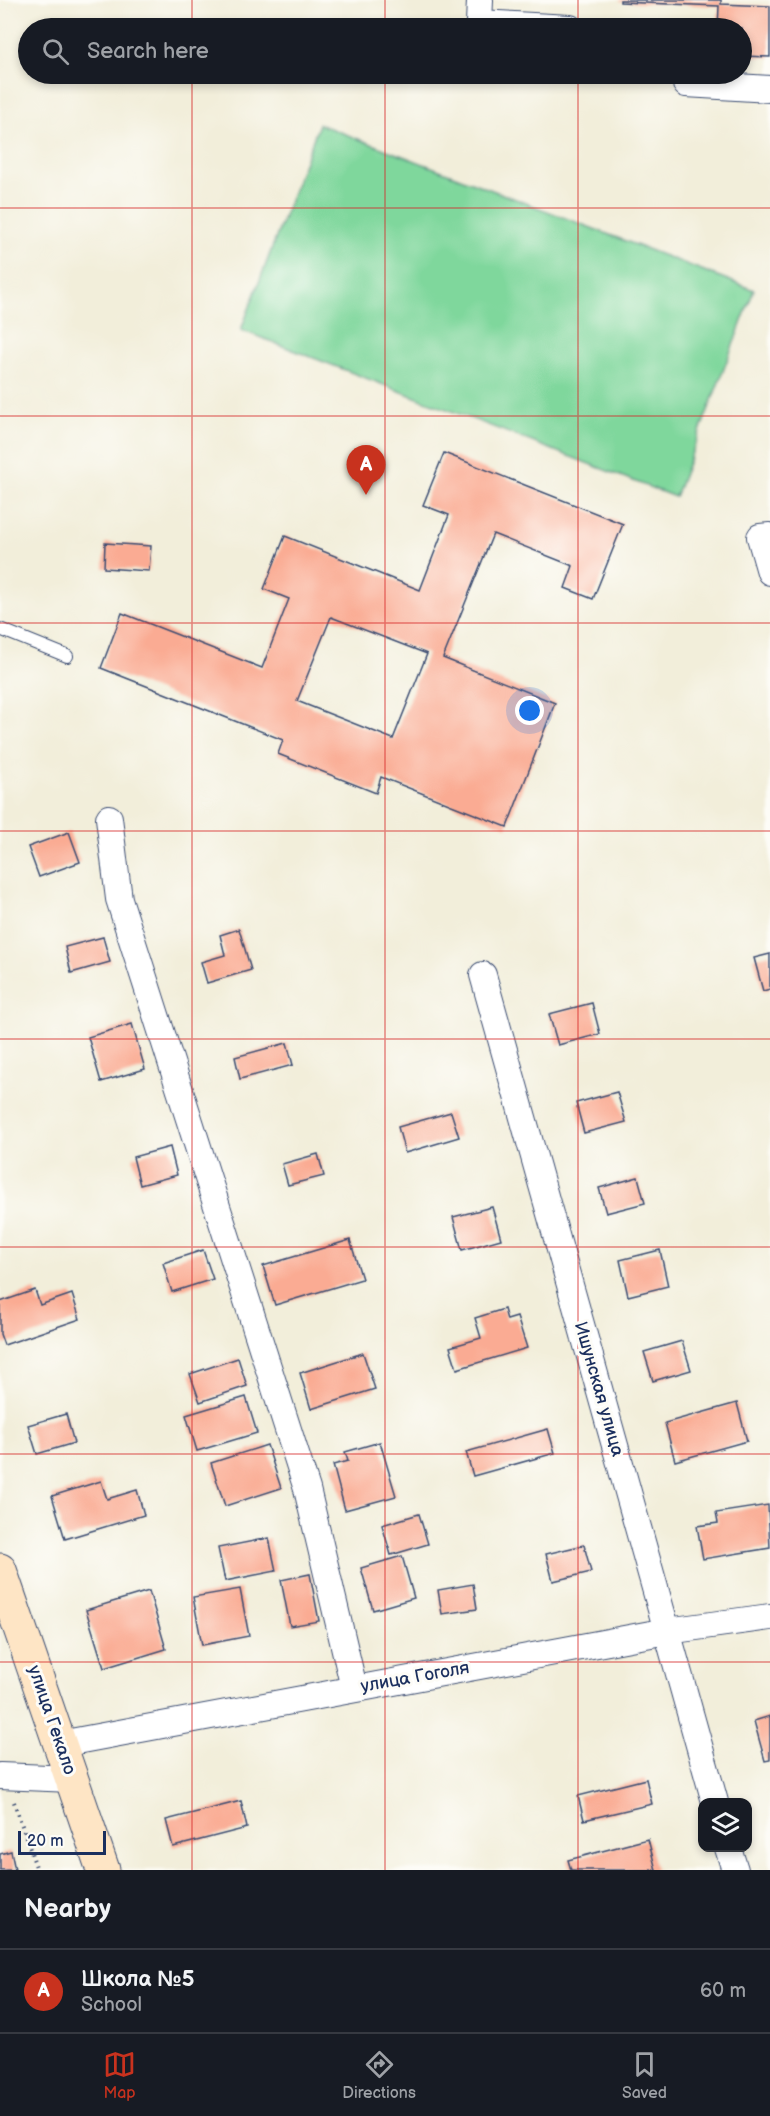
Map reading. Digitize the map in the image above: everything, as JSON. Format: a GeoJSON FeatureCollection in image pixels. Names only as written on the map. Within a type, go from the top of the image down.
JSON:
{"type":"FeatureCollection","features":[{"type":"Feature","properties":{"kind":"main road","name":"улица Гекало"},"geometry":{"type":"LineString","coordinates":[[0,1570],[103,1870]]}},
{"type":"Feature","properties":{"kind":"street"},"geometry":{"type":"LineString","coordinates":[[479,18],[480,0]]}},
{"type":"Feature","properties":{"kind":"street"},"geometry":{"type":"LineString","coordinates":[[686,84],[770,89]]}},
{"type":"Feature","properties":{"kind":"street"},"geometry":{"type":"LineString","coordinates":[[765,537],[770,572]]}},
{"type":"Feature","properties":{"kind":"street"},"geometry":{"type":"LineString","coordinates":[[109,818],[119,899],[307,1489],[354,1688]]}},
{"type":"Feature","properties":{"kind":"street","name":"Ишунская улица"},"geometry":{"type":"LineString","coordinates":[[483,975],[714,1798]]}},
{"type":"Feature","properties":{"kind":"street","name":"улица Гоголя"},"geometry":{"type":"LineString","coordinates":[[60,1744],[667,1631],[770,1617]]}},
{"type":"Feature","properties":{"kind":"street"},"geometry":{"type":"LineString","coordinates":[[3,1776],[72,1779]]}},
{"type":"Feature","properties":{"kind":"street"},"geometry":{"type":"LineString","coordinates":[[729,1852],[735,1870]]}},
{"type":"Feature","properties":{"kind":"lane"},"geometry":{"type":"LineString","coordinates":[[0,629],[67,656]]}},
{"type":"Feature","properties":{"kind":"path"},"geometry":{"type":"LineString","coordinates":[[3,1776],[37,1870]]}},
{"type":"Feature","properties":{"kind":"green space"},"geometry":{"type":"Polygon","coordinates":[[[319,124],[754,290],[675,497],[241,330],[319,124]]]}},
{"type":"Feature","properties":{"kind":"building"},"geometry":{"type":"Polygon","coordinates":[[[620,0],[721,0],[721,4],[770,6],[770,57],[752,56],[752,18],[718,18],[719,6],[620,2],[620,0]]]}},
{"type":"Feature","properties":{"kind":"building"},"geometry":{"type":"Polygon","coordinates":[[[444,453],[623,524],[593,599],[565,588],[573,566],[493,534],[443,658],[555,703],[507,827],[381,777],[376,793],[278,754],[283,740],[101,668],[122,613],[262,668],[289,599],[264,589],[285,536],[420,590],[449,515],[423,505],[444,453]],[[331,617],[297,701],[393,739],[427,654],[331,617]]]}},
{"type":"Feature","properties":{"kind":"building"},"geometry":{"type":"Polygon","coordinates":[[[105,543],[151,546],[149,571],[104,568],[105,543]]]}},
{"type":"Feature","properties":{"kind":"building"},"geometry":{"type":"Polygon","coordinates":[[[69,832],[80,862],[39,877],[28,847],[69,832]]]}},
{"type":"Feature","properties":{"kind":"building"},"geometry":{"type":"Polygon","coordinates":[[[239,929],[251,970],[207,983],[201,962],[225,955],[220,935],[239,929]]]}},
{"type":"Feature","properties":{"kind":"building"},"geometry":{"type":"Polygon","coordinates":[[[103,937],[110,962],[71,973],[65,947],[103,937]]]}},
{"type":"Feature","properties":{"kind":"building"},"geometry":{"type":"Polygon","coordinates":[[[770,954],[770,989],[763,991],[754,958],[770,954]]]}},
{"type":"Feature","properties":{"kind":"building"},"geometry":{"type":"Polygon","coordinates":[[[592,1003],[600,1034],[558,1045],[549,1014],[592,1003]]]}},
{"type":"Feature","properties":{"kind":"building"},"geometry":{"type":"Polygon","coordinates":[[[132,1024],[145,1069],[101,1082],[88,1037],[132,1024]]]}},
{"type":"Feature","properties":{"kind":"building"},"geometry":{"type":"Polygon","coordinates":[[[287,1043],[293,1065],[240,1079],[235,1057],[287,1043]]]}},
{"type":"Feature","properties":{"kind":"building"},"geometry":{"type":"Polygon","coordinates":[[[617,1092],[626,1122],[584,1133],[576,1103],[617,1092]]]}},
{"type":"Feature","properties":{"kind":"building"},"geometry":{"type":"Polygon","coordinates":[[[451,1112],[459,1137],[405,1153],[398,1127],[451,1112]]]}},
{"type":"Feature","properties":{"kind":"building"},"geometry":{"type":"Polygon","coordinates":[[[170,1147],[177,1175],[140,1185],[133,1157],[170,1147]]]}},
{"type":"Feature","properties":{"kind":"building"},"geometry":{"type":"Polygon","coordinates":[[[318,1154],[324,1176],[288,1185],[282,1164],[318,1154]]]}},
{"type":"Feature","properties":{"kind":"building"},"geometry":{"type":"Polygon","coordinates":[[[638,1177],[645,1203],[606,1213],[599,1188],[638,1177]]]}},
{"type":"Feature","properties":{"kind":"building"},"geometry":{"type":"Polygon","coordinates":[[[492,1207],[501,1239],[462,1250],[453,1217],[492,1207]]]}},
{"type":"Feature","properties":{"kind":"building"},"geometry":{"type":"Polygon","coordinates":[[[350,1240],[362,1279],[275,1305],[263,1266],[350,1240]]]}},
{"type":"Feature","properties":{"kind":"building"},"geometry":{"type":"Polygon","coordinates":[[[203,1250],[213,1279],[172,1292],[163,1263],[203,1250]]]}},
{"type":"Feature","properties":{"kind":"building"},"geometry":{"type":"Polygon","coordinates":[[[660,1250],[668,1286],[628,1296],[620,1260],[660,1250]]]}},
{"type":"Feature","properties":{"kind":"building"},"geometry":{"type":"Polygon","coordinates":[[[35,1290],[40,1305],[72,1294],[80,1319],[4,1345],[0,1334],[0,1302],[35,1290]]]}},
{"type":"Feature","properties":{"kind":"building"},"geometry":{"type":"Polygon","coordinates":[[[504,1309],[507,1320],[517,1317],[527,1348],[457,1369],[450,1347],[481,1338],[475,1318],[504,1309]]]}},
{"type":"Feature","properties":{"kind":"building"},"geometry":{"type":"Polygon","coordinates":[[[682,1341],[691,1370],[653,1381],[644,1352],[682,1341]]]}},
{"type":"Feature","properties":{"kind":"building"},"geometry":{"type":"Polygon","coordinates":[[[363,1353],[375,1389],[311,1409],[300,1373],[363,1353]]]}},
{"type":"Feature","properties":{"kind":"building"},"geometry":{"type":"Polygon","coordinates":[[[238,1358],[247,1386],[200,1402],[190,1374],[238,1358]]]}},
{"type":"Feature","properties":{"kind":"building"},"geometry":{"type":"Polygon","coordinates":[[[246,1397],[257,1433],[197,1451],[186,1415],[246,1397]]]}},
{"type":"Feature","properties":{"kind":"building"},"geometry":{"type":"Polygon","coordinates":[[[737,1403],[747,1441],[675,1461],[665,1423],[737,1403]]]}},
{"type":"Feature","properties":{"kind":"building"},"geometry":{"type":"Polygon","coordinates":[[[66,1414],[74,1443],[37,1454],[28,1425],[66,1414]]]}},
{"type":"Feature","properties":{"kind":"building"},"geometry":{"type":"Polygon","coordinates":[[[548,1429],[555,1453],[473,1476],[466,1452],[548,1429]]]}},
{"type":"Feature","properties":{"kind":"building"},"geometry":{"type":"Polygon","coordinates":[[[380,1442],[396,1496],[345,1510],[333,1465],[348,1461],[345,1452],[380,1442]]]}},
{"type":"Feature","properties":{"kind":"building"},"geometry":{"type":"Polygon","coordinates":[[[267,1445],[281,1488],[225,1506],[211,1463],[267,1445]]]}},
{"type":"Feature","properties":{"kind":"building"},"geometry":{"type":"Polygon","coordinates":[[[101,1481],[107,1499],[137,1490],[144,1515],[65,1539],[52,1496],[101,1481]]]}},
{"type":"Feature","properties":{"kind":"building"},"geometry":{"type":"Polygon","coordinates":[[[768,1505],[770,1548],[703,1559],[697,1526],[718,1523],[716,1513],[768,1505]]]}},
{"type":"Feature","properties":{"kind":"building"},"geometry":{"type":"Polygon","coordinates":[[[419,1514],[428,1544],[391,1555],[382,1525],[419,1514]]]}},
{"type":"Feature","properties":{"kind":"building"},"geometry":{"type":"Polygon","coordinates":[[[269,1538],[276,1571],[225,1581],[218,1548],[269,1538]]]}},
{"type":"Feature","properties":{"kind":"building"},"geometry":{"type":"Polygon","coordinates":[[[584,1545],[591,1572],[553,1581],[546,1554],[584,1545]]]}},
{"type":"Feature","properties":{"kind":"building"},"geometry":{"type":"Polygon","coordinates":[[[402,1556],[414,1598],[373,1610],[361,1568],[402,1556]]]}},
{"type":"Feature","properties":{"kind":"building"},"geometry":{"type":"Polygon","coordinates":[[[310,1574],[319,1621],[290,1626],[281,1580],[310,1574]]]}},
{"type":"Feature","properties":{"kind":"building"},"geometry":{"type":"Polygon","coordinates":[[[473,1584],[477,1609],[442,1614],[438,1590],[473,1584]]]}},
{"type":"Feature","properties":{"kind":"building"},"geometry":{"type":"Polygon","coordinates":[[[240,1589],[249,1636],[202,1645],[193,1597],[240,1589]]]}},
{"type":"Feature","properties":{"kind":"building"},"geometry":{"type":"Polygon","coordinates":[[[149,1591],[166,1649],[104,1668],[86,1610],[149,1591]]]}},
{"type":"Feature","properties":{"kind":"building"},"geometry":{"type":"Polygon","coordinates":[[[770,1716],[770,1760],[765,1761],[754,1721],[770,1716]]]}},
{"type":"Feature","properties":{"kind":"building"},"geometry":{"type":"Polygon","coordinates":[[[646,1779],[652,1804],[584,1820],[578,1796],[646,1779]]]}},
{"type":"Feature","properties":{"kind":"building"},"geometry":{"type":"Polygon","coordinates":[[[241,1801],[247,1828],[173,1847],[166,1820],[241,1801]]]}},
{"type":"Feature","properties":{"kind":"building"},"geometry":{"type":"Polygon","coordinates":[[[648,1839],[656,1870],[571,1870],[568,1860],[648,1839]]]}},
{"type":"Feature","properties":{"kind":"building"},"geometry":{"type":"Polygon","coordinates":[[[11,1851],[15,1870],[0,1870],[0,1854],[11,1851]]]}},
{"type":"Feature","properties":{"kind":"place","name":"Школа №5"},"geometry":{"type":"Point","coordinates":[366,495]}}]}
